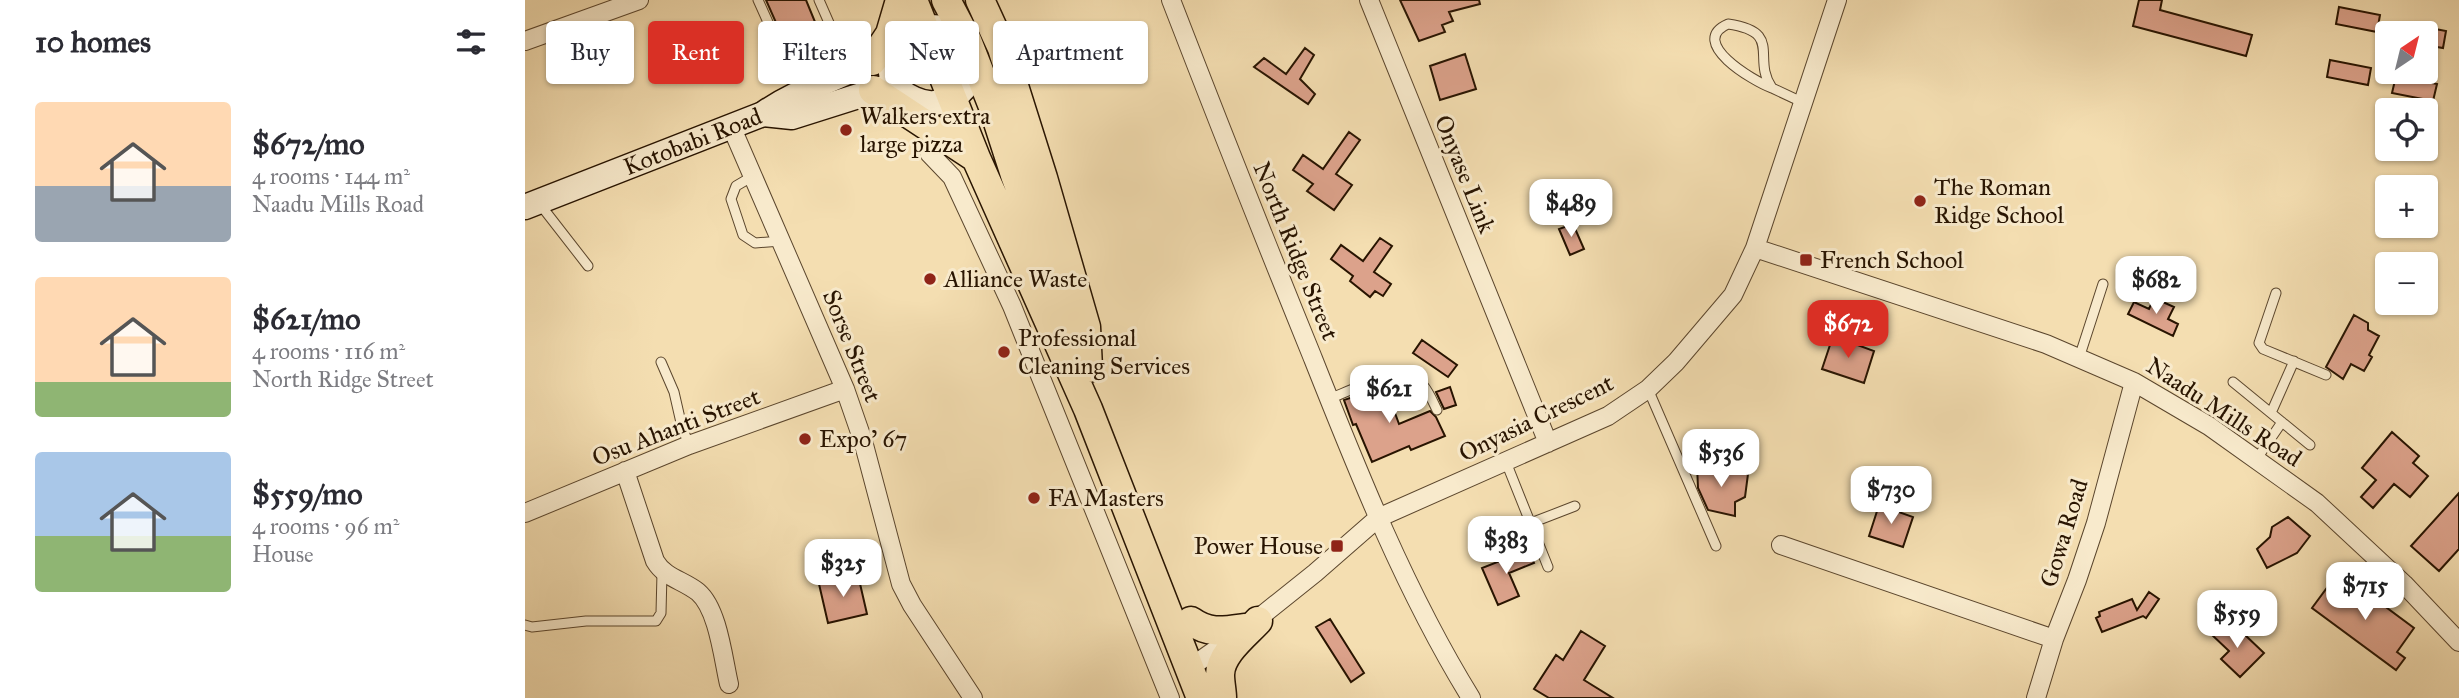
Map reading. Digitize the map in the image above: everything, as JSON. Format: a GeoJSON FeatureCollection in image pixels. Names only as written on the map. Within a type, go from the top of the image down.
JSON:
{"type":"FeatureCollection","features":[{"type":"Feature","properties":{"kind":"main road"},"geometry":{"type":"LineString","coordinates":[[883,54],[900,0]]}},
{"type":"Feature","properties":{"kind":"main road"},"geometry":{"type":"LineString","coordinates":[[946,0],[956,21]]}},
{"type":"Feature","properties":{"kind":"main road"},"geometry":{"type":"LineString","coordinates":[[980,0],[1002,48],[1043,178],[1086,327],[1088,368]]}},
{"type":"Feature","properties":{"kind":"main road"},"geometry":{"type":"LineString","coordinates":[[917,11],[977,158],[1199,662],[1222,698]]}},
{"type":"Feature","properties":{"kind":"main road"},"geometry":{"type":"LineString","coordinates":[[979,72],[1014,175],[1088,368],[1191,621],[1199,662],[1201,698]]}},
{"type":"Feature","properties":{"kind":"main road"},"geometry":{"type":"LineString","coordinates":[[885,88],[977,158]]}},
{"type":"Feature","properties":{"kind":"main road"},"geometry":{"type":"LineString","coordinates":[[1191,621],[1203,630],[1215,632],[1251,625]]}},
{"type":"Feature","properties":{"kind":"main road"},"geometry":{"type":"LineString","coordinates":[[1222,698],[1220,673],[1223,662],[1251,625]]}},
{"type":"Feature","properties":{"kind":"street"},"geometry":{"type":"LineString","coordinates":[[525,41],[639,0]]}},
{"type":"Feature","properties":{"kind":"street","name":"North Ridge Street"},"geometry":{"type":"LineString","coordinates":[[1171,0],[1378,518],[1445,656],[1471,698]]}},
{"type":"Feature","properties":{"kind":"street","name":"Onyase Link"},"geometry":{"type":"LineString","coordinates":[[1369,0],[1548,443]]}},
{"type":"Feature","properties":{"kind":"street","name":"Onyasia Crescent"},"geometry":{"type":"LineString","coordinates":[[1199,662],[1251,625],[1378,518],[1608,416],[1648,389],[1690,346],[1733,295],[1755,248],[1837,0]]}},
{"type":"Feature","properties":{"kind":"street"},"geometry":{"type":"LineString","coordinates":[[885,88],[892,73],[890,60],[883,54],[909,27],[917,11],[934,21]]}},
{"type":"Feature","properties":{"kind":"street","name":"Kotobabi Road"},"geometry":{"type":"LineString","coordinates":[[532,205],[762,114],[797,93],[883,54]]}},
{"type":"Feature","properties":{"kind":"street"},"geometry":{"type":"LineString","coordinates":[[762,114],[792,117],[885,88],[922,103],[938,104],[953,97],[968,84]]}},
{"type":"Feature","properties":{"kind":"street","name":"Sorse Street"},"geometry":{"type":"LineString","coordinates":[[731,126],[845,389],[863,441],[901,584],[973,698]]}},
{"type":"Feature","properties":{"kind":"street"},"geometry":{"type":"LineString","coordinates":[[929,153],[952,177],[1029,348],[1170,698]]}},
{"type":"Feature","properties":{"kind":"street","name":"Naadu Mills Road"},"geometry":{"type":"LineString","coordinates":[[1755,248],[2046,344],[2133,382],[2209,426],[2318,503],[2404,584],[2459,642]]}},
{"type":"Feature","properties":{"kind":"street"},"geometry":{"type":"LineString","coordinates":[[1029,348],[1058,337]]}},
{"type":"Feature","properties":{"kind":"street","name":"Gowa Road"},"geometry":{"type":"LineString","coordinates":[[2036,698],[2092,534],[2133,382]]}},
{"type":"Feature","properties":{"kind":"street","name":"Osu Ahanti Street"},"geometry":{"type":"LineString","coordinates":[[525,513],[689,445],[845,389]]}},
{"type":"Feature","properties":{"kind":"street"},"geometry":{"type":"LineString","coordinates":[[625,471],[655,561],[662,573],[686,583],[702,595],[711,609],[729,684]]}},
{"type":"Feature","properties":{"kind":"street"},"geometry":{"type":"LineString","coordinates":[[1781,545],[2054,639]]}},
{"type":"Feature","properties":{"kind":"lane"},"geometry":{"type":"LineString","coordinates":[[758,0],[767,21]]}},
{"type":"Feature","properties":{"kind":"lane"},"geometry":{"type":"LineString","coordinates":[[819,0],[828,21]]}},
{"type":"Feature","properties":{"kind":"lane"},"geometry":{"type":"LineString","coordinates":[[1772,88],[1766,76],[1763,43],[1758,34],[1745,26],[1728,24],[1720,27],[1715,34],[1715,42],[1720,52],[1747,75],[1772,88],[1804,103]]}},
{"type":"Feature","properties":{"kind":"lane"},"geometry":{"type":"LineString","coordinates":[[797,93],[802,84]]}},
{"type":"Feature","properties":{"kind":"lane"},"geometry":{"type":"LineString","coordinates":[[753,176],[736,187],[731,199],[743,235],[755,243],[781,241]]}},
{"type":"Feature","properties":{"kind":"lane"},"geometry":{"type":"LineString","coordinates":[[532,205],[589,266]]}},
{"type":"Feature","properties":{"kind":"lane"},"geometry":{"type":"LineString","coordinates":[[2079,358],[2103,284]]}},
{"type":"Feature","properties":{"kind":"lane"},"geometry":{"type":"LineString","coordinates":[[2276,293],[2259,343],[2263,349],[2326,374]]}},
{"type":"Feature","properties":{"kind":"lane"},"geometry":{"type":"LineString","coordinates":[[2271,413],[2294,361]]}},
{"type":"Feature","properties":{"kind":"lane"},"geometry":{"type":"LineString","coordinates":[[661,362],[674,392],[689,445]]}},
{"type":"Feature","properties":{"kind":"lane"},"geometry":{"type":"LineString","coordinates":[[1329,399],[1387,378],[1408,376],[1423,384],[1437,410]]}},
{"type":"Feature","properties":{"kind":"lane"},"geometry":{"type":"LineString","coordinates":[[2233,382],[2310,445]]}},
{"type":"Feature","properties":{"kind":"lane"},"geometry":{"type":"LineString","coordinates":[[1648,389],[1716,546]]}},
{"type":"Feature","properties":{"kind":"lane"},"geometry":{"type":"LineString","coordinates":[[2256,460],[2282,422]]}},
{"type":"Feature","properties":{"kind":"lane"},"geometry":{"type":"LineString","coordinates":[[1506,462],[1548,567]]}},
{"type":"Feature","properties":{"kind":"lane"},"geometry":{"type":"LineString","coordinates":[[1531,523],[1575,506]]}},
{"type":"Feature","properties":{"kind":"lane"},"geometry":{"type":"LineString","coordinates":[[525,625],[532,627],[586,621],[656,621],[661,613],[662,573]]}},
{"type":"Feature","properties":{"kind":"building"},"geometry":{"type":"Polygon","coordinates":[[[766,0],[806,0],[815,21],[775,21],[766,0]]]}},
{"type":"Feature","properties":{"kind":"building"},"geometry":{"type":"Polygon","coordinates":[[[1400,0],[1479,0],[1480,4],[1449,12],[1453,21],[1442,25],[1445,32],[1419,41],[1400,0]]]}},
{"type":"Feature","properties":{"kind":"building"},"geometry":{"type":"Polygon","coordinates":[[[2139,0],[2162,0],[2160,10],[2252,35],[2246,56],[2133,26],[2139,0]]]}},
{"type":"Feature","properties":{"kind":"building"},"geometry":{"type":"Polygon","coordinates":[[[2339,7],[2380,15],[2379,21],[2375,21],[2375,32],[2336,24],[2339,7]]]}},
{"type":"Feature","properties":{"kind":"building"},"geometry":{"type":"Polygon","coordinates":[[[2438,29],[2446,31],[2443,48],[2438,47],[2438,29]]]}},
{"type":"Feature","properties":{"kind":"building"},"geometry":{"type":"Polygon","coordinates":[[[1305,48],[1314,55],[1300,79],[1315,94],[1308,104],[1254,67],[1264,58],[1286,74],[1305,48]]]}},
{"type":"Feature","properties":{"kind":"building"},"geometry":{"type":"Polygon","coordinates":[[[1465,54],[1476,89],[1440,100],[1430,66],[1465,54]]]}},
{"type":"Feature","properties":{"kind":"building"},"geometry":{"type":"Polygon","coordinates":[[[2330,60],[2371,68],[2368,85],[2327,77],[2330,60]]]}},
{"type":"Feature","properties":{"kind":"building"},"geometry":{"type":"Polygon","coordinates":[[[2394,84],[2437,84],[2434,98],[2392,93],[2394,84]]]}},
{"type":"Feature","properties":{"kind":"building"},"geometry":{"type":"Polygon","coordinates":[[[1349,132],[1360,140],[1336,174],[1352,185],[1334,210],[1307,191],[1313,184],[1293,170],[1303,155],[1323,169],[1349,132]]]}},
{"type":"Feature","properties":{"kind":"building"},"geometry":{"type":"Polygon","coordinates":[[[1573,224],[1584,249],[1570,255],[1559,229],[1573,224]]]}},
{"type":"Feature","properties":{"kind":"building"},"geometry":{"type":"Polygon","coordinates":[[[1380,238],[1392,246],[1374,272],[1391,284],[1383,296],[1375,291],[1370,297],[1350,281],[1353,276],[1331,259],[1341,245],[1363,261],[1380,238]]]}},
{"type":"Feature","properties":{"kind":"building"},"geometry":{"type":"Polygon","coordinates":[[[2154,298],[2174,307],[2168,319],[2178,324],[2173,336],[2128,314],[2134,302],[2149,309],[2154,298]]]}},
{"type":"Feature","properties":{"kind":"building"},"geometry":{"type":"Polygon","coordinates":[[[2354,315],[2368,323],[2368,330],[2379,336],[2364,371],[2351,364],[2343,379],[2326,367],[2354,315]]]}},
{"type":"Feature","properties":{"kind":"building"},"geometry":{"type":"Polygon","coordinates":[[[1833,336],[1874,351],[1864,383],[1822,369],[1833,336]]]}},
{"type":"Feature","properties":{"kind":"building"},"geometry":{"type":"Polygon","coordinates":[[[1422,340],[1457,365],[1448,377],[1413,353],[1422,340]]]}},
{"type":"Feature","properties":{"kind":"building"},"geometry":{"type":"Polygon","coordinates":[[[1385,386],[1399,424],[1430,411],[1445,436],[1411,450],[1409,446],[1372,462],[1344,400],[1385,386]]]}},
{"type":"Feature","properties":{"kind":"building"},"geometry":{"type":"Polygon","coordinates":[[[1450,387],[1456,405],[1444,409],[1436,392],[1450,387]]]}},
{"type":"Feature","properties":{"kind":"building"},"geometry":{"type":"Polygon","coordinates":[[[2392,432],[2419,456],[2413,463],[2428,476],[2410,497],[2394,484],[2373,508],[2361,497],[2376,480],[2362,468],[2392,432]]]}},
{"type":"Feature","properties":{"kind":"building"},"geometry":{"type":"Polygon","coordinates":[[[1697,465],[1748,474],[1745,497],[1735,502],[1735,516],[1708,510],[1698,488],[1697,465]]]}},
{"type":"Feature","properties":{"kind":"building"},"geometry":{"type":"Polygon","coordinates":[[[2459,493],[2459,549],[2439,571],[2411,546],[2459,493]]]}},
{"type":"Feature","properties":{"kind":"building"},"geometry":{"type":"Polygon","coordinates":[[[1879,505],[1913,517],[1903,547],[1869,536],[1879,505]]]}},
{"type":"Feature","properties":{"kind":"building"},"geometry":{"type":"Polygon","coordinates":[[[2288,517],[2310,536],[2297,553],[2267,568],[2257,549],[2270,537],[2272,527],[2288,517]]]}},
{"type":"Feature","properties":{"kind":"building"},"geometry":{"type":"Polygon","coordinates":[[[1528,550],[1534,563],[1509,573],[1519,596],[1498,605],[1482,568],[1528,550]]]}},
{"type":"Feature","properties":{"kind":"building"},"geometry":{"type":"Polygon","coordinates":[[[858,575],[867,614],[828,623],[819,584],[858,575]]]}},
{"type":"Feature","properties":{"kind":"building"},"geometry":{"type":"Polygon","coordinates":[[[2332,581],[2349,594],[2356,585],[2414,628],[2397,652],[2405,658],[2396,670],[2312,608],[2332,581]]]}},
{"type":"Feature","properties":{"kind":"building"},"geometry":{"type":"Polygon","coordinates":[[[2149,592],[2159,599],[2146,618],[2143,616],[2102,632],[2096,618],[2100,616],[2099,612],[2132,599],[2137,610],[2149,592]]]}},
{"type":"Feature","properties":{"kind":"building"},"geometry":{"type":"Polygon","coordinates":[[[1330,619],[1364,673],[1351,682],[1316,627],[1330,619]]]}},
{"type":"Feature","properties":{"kind":"building"},"geometry":{"type":"Polygon","coordinates":[[[2222,622],[2238,637],[2244,634],[2264,653],[2240,677],[2221,659],[2229,651],[2211,634],[2222,622]]]}},
{"type":"Feature","properties":{"kind":"building"},"geometry":{"type":"Polygon","coordinates":[[[1581,631],[1605,646],[1584,680],[1613,698],[1549,698],[1534,689],[1556,655],[1563,660],[1581,631]]]}},
{"type":"Feature","properties":{"kind":"place","name":"Walkers extra large pizza"},"geometry":{"type":"Point","coordinates":[846,130]}},
{"type":"Feature","properties":{"kind":"place","name":"The Roman Ridge School"},"geometry":{"type":"Point","coordinates":[1920,201]}},
{"type":"Feature","properties":{"kind":"place","name":"French School"},"geometry":{"type":"Point","coordinates":[1806,260]}},
{"type":"Feature","properties":{"kind":"place","name":"Alliance Waste"},"geometry":{"type":"Point","coordinates":[930,279]}},
{"type":"Feature","properties":{"kind":"place","name":"Professional Cleaning Services"},"geometry":{"type":"Point","coordinates":[1004,352]}},
{"type":"Feature","properties":{"kind":"place","name":"Expo' 67"},"geometry":{"type":"Point","coordinates":[805,439]}},
{"type":"Feature","properties":{"kind":"place","name":"FA Masters"},"geometry":{"type":"Point","coordinates":[1034,498]}},
{"type":"Feature","properties":{"kind":"place","name":"Power House"},"geometry":{"type":"Point","coordinates":[1337,546]}}]}
